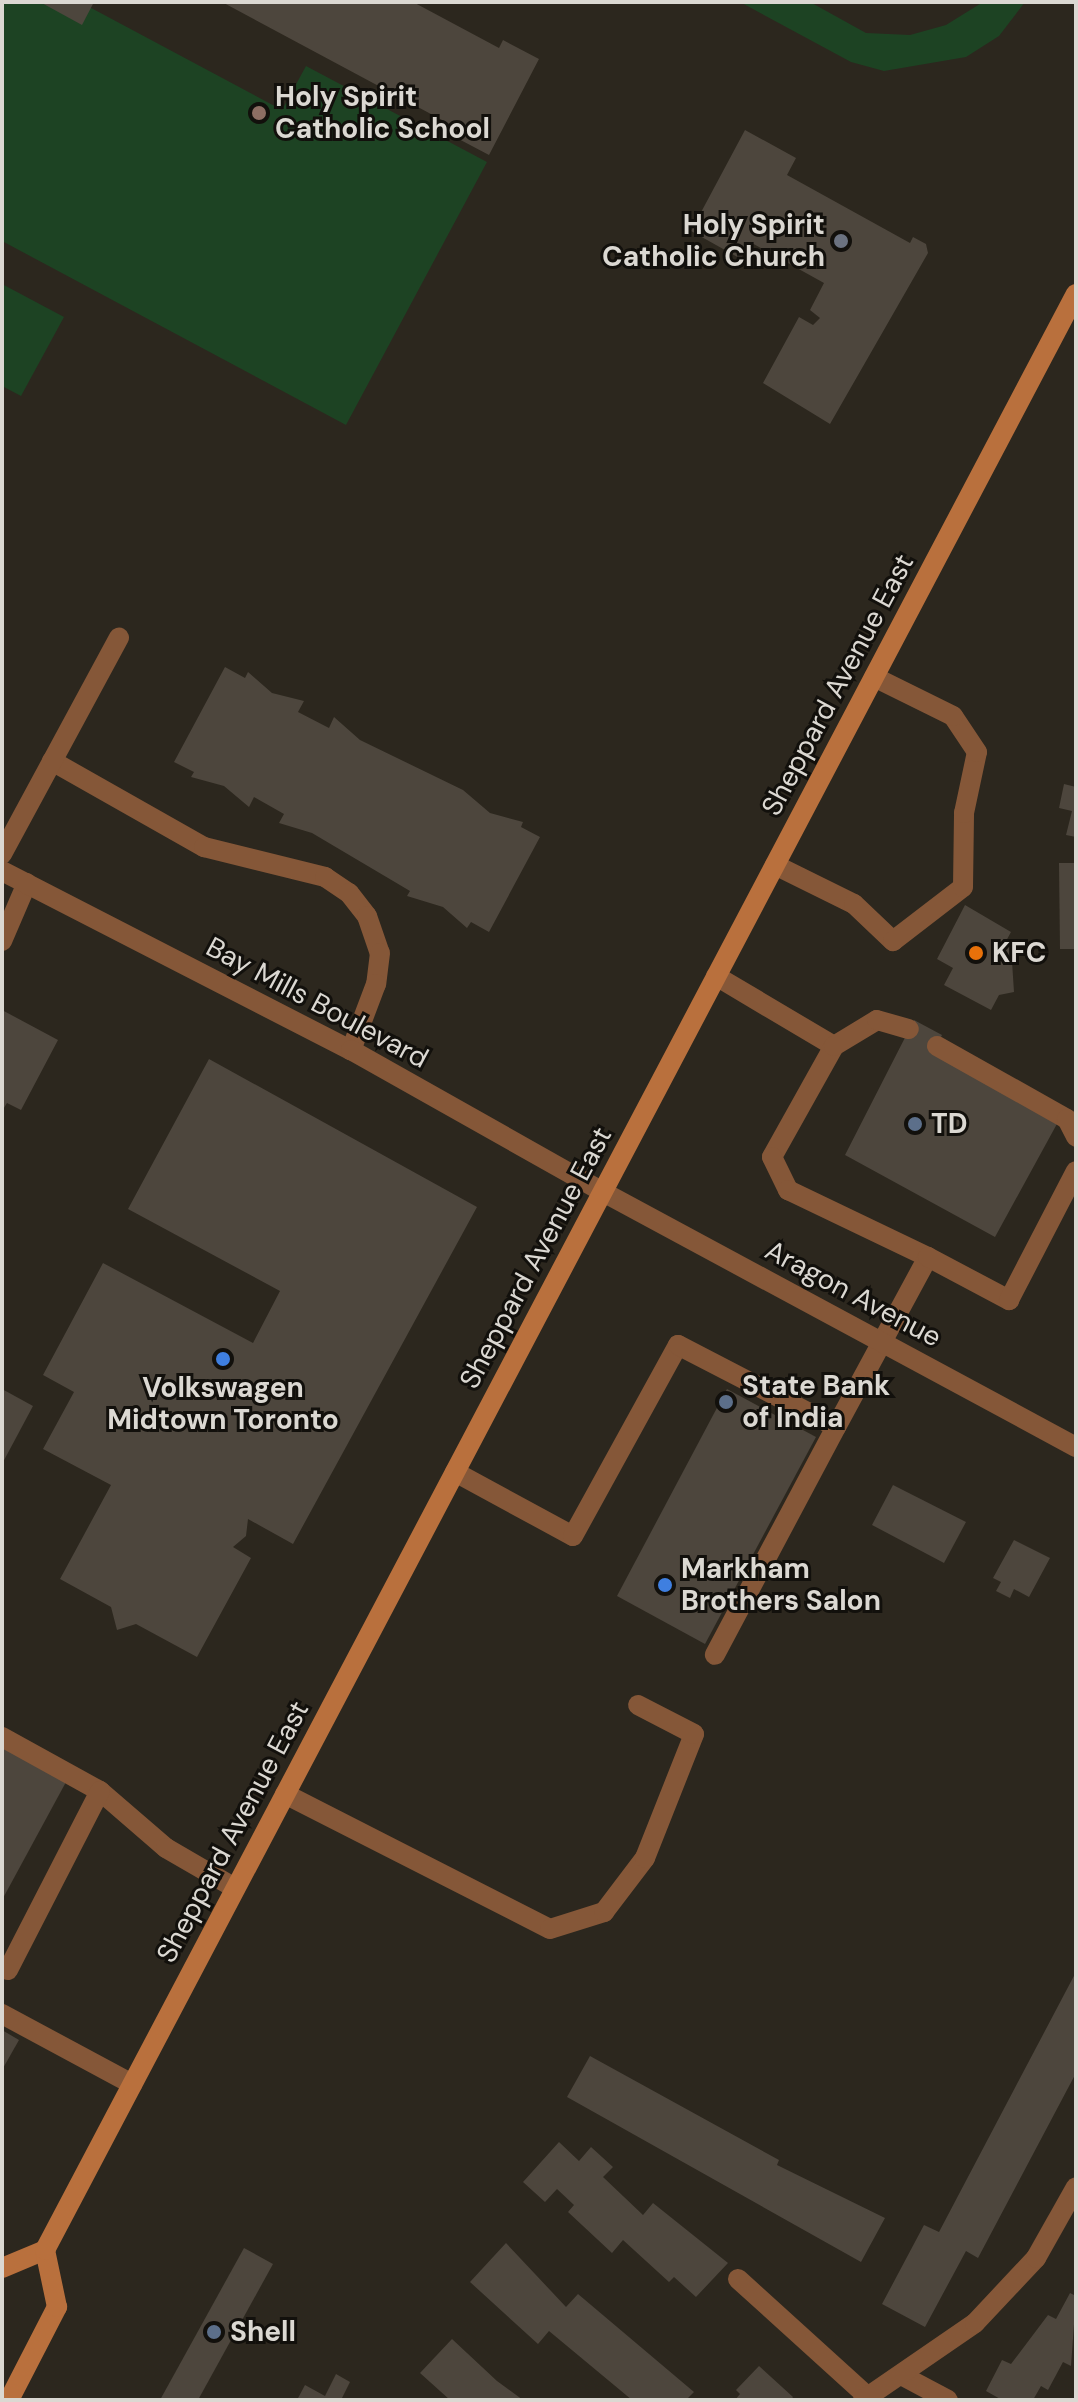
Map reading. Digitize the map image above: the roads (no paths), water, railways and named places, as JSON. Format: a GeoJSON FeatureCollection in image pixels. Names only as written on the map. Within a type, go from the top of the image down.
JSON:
{"type":"FeatureCollection","features":[{"type":"Feature","properties":{"kind":"main road","name":"Sheppard Avenue East"},"geometry":{"type":"LineString","coordinates":[[45,2250],[1076,294]]}},
{"type":"Feature","properties":{"kind":"main road"},"geometry":{"type":"LineString","coordinates":[[2,2268],[45,2250],[57,2307],[9,2400]]}},
{"type":"Feature","properties":{"kind":"street"},"geometry":{"type":"LineString","coordinates":[[2,854],[119,638]]}},
{"type":"Feature","properties":{"kind":"street"},"geometry":{"type":"LineString","coordinates":[[775,865],[854,904],[893,941],[963,887],[964,813],[977,752],[953,716],[874,677]]}},
{"type":"Feature","properties":{"kind":"street"},"geometry":{"type":"LineString","coordinates":[[52,761],[204,847],[325,877],[349,893],[367,916],[380,953],[376,984],[351,1050]]}},
{"type":"Feature","properties":{"kind":"street","name":"Bay Mills Boulevard"},"geometry":{"type":"LineString","coordinates":[[2,871],[351,1050],[603,1192]]}},
{"type":"Feature","properties":{"kind":"street"},"geometry":{"type":"LineString","coordinates":[[2,941],[27,883]]}},
{"type":"Feature","properties":{"kind":"street"},"geometry":{"type":"LineString","coordinates":[[716,976],[834,1046]]}},
{"type":"Feature","properties":{"kind":"street"},"geometry":{"type":"LineString","coordinates":[[909,1029],[877,1020],[834,1046],[772,1157],[788,1190],[928,1257],[1009,1300],[1076,1171]]}},
{"type":"Feature","properties":{"kind":"street"},"geometry":{"type":"LineString","coordinates":[[937,1046],[1067,1119],[1076,1137]]}},
{"type":"Feature","properties":{"kind":"street","name":"Aragon Avenue"},"geometry":{"type":"LineString","coordinates":[[603,1192],[1076,1447]]}},
{"type":"Feature","properties":{"kind":"street"},"geometry":{"type":"LineString","coordinates":[[715,1655],[928,1257]]}},
{"type":"Feature","properties":{"kind":"street"},"geometry":{"type":"LineString","coordinates":[[455,1472],[573,1536],[678,1345],[836,1427]]}},
{"type":"Feature","properties":{"kind":"street"},"geometry":{"type":"LineString","coordinates":[[285,1794],[550,1929],[604,1912],[645,1858],[683,1762],[694,1734],[638,1705]]}},
{"type":"Feature","properties":{"kind":"street"},"geometry":{"type":"LineString","coordinates":[[2,1737],[100,1791],[166,1848],[235,1888]]}},
{"type":"Feature","properties":{"kind":"street"},"geometry":{"type":"LineString","coordinates":[[8,1970],[100,1791]]}},
{"type":"Feature","properties":{"kind":"street"},"geometry":{"type":"LineString","coordinates":[[2,2014],[132,2084]]}},
{"type":"Feature","properties":{"kind":"street"},"geometry":{"type":"LineString","coordinates":[[738,2279],[865,2398],[975,2323],[1036,2258],[1076,2187]]}},
{"type":"Feature","properties":{"kind":"street"},"geometry":{"type":"LineString","coordinates":[[901,2375],[948,2400]]}},
{"type":"Feature","properties":{"kind":"place","name":"Holy Spirit Catholic School"},"geometry":{"type":"Point","coordinates":[259,113]}},
{"type":"Feature","properties":{"kind":"place","name":"Holy Spirit Catholic Church"},"geometry":{"type":"Point","coordinates":[841,241]}},
{"type":"Feature","properties":{"kind":"place","name":"KFC"},"geometry":{"type":"Point","coordinates":[976,953]}},
{"type":"Feature","properties":{"kind":"place","name":"TD"},"geometry":{"type":"Point","coordinates":[915,1124]}},
{"type":"Feature","properties":{"kind":"place","name":"Volkswagen Midtown Toronto"},"geometry":{"type":"Point","coordinates":[223,1359]}},
{"type":"Feature","properties":{"kind":"place","name":"State Bank of India"},"geometry":{"type":"Point","coordinates":[726,1402]}},
{"type":"Feature","properties":{"kind":"place","name":"Markham Brothers Salon"},"geometry":{"type":"Point","coordinates":[665,1585]}},
{"type":"Feature","properties":{"kind":"place","name":"Shell"},"geometry":{"type":"Point","coordinates":[214,2332]}}]}
